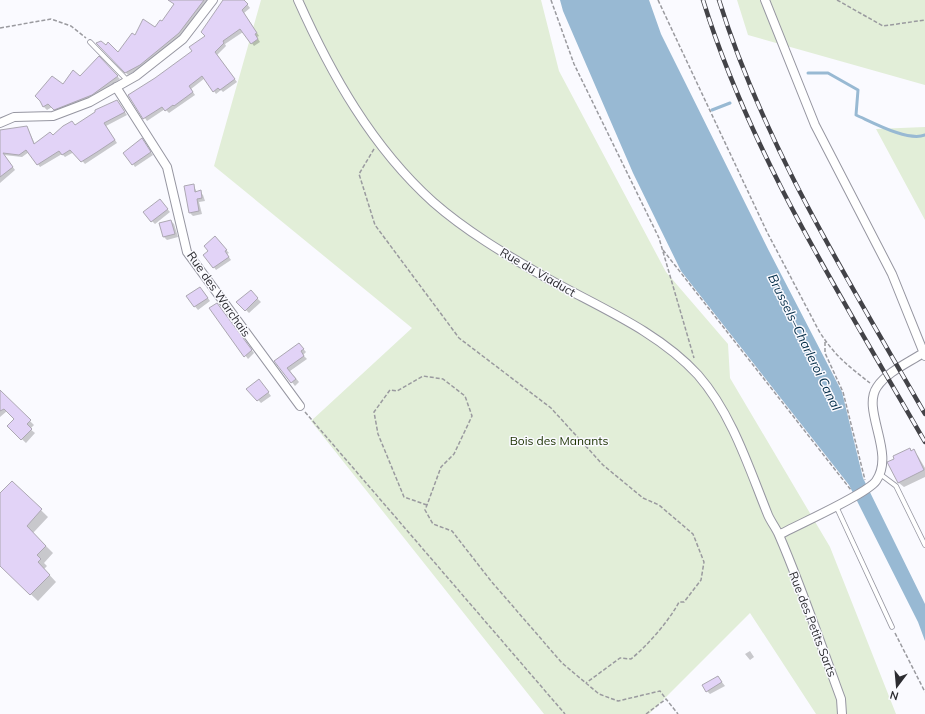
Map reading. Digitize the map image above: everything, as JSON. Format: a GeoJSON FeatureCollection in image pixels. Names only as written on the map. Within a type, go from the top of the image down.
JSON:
{"type":"FeatureCollection","features":[{"type":"Feature","properties":{"kind":"street"},"geometry":{"type":"LineString","coordinates":[[0,122],[14,117],[53,116],[90,102],[136,76],[183,39],[213,0]]}},
{"type":"Feature","properties":{"kind":"street","name":"Rue du Viaduct"},"geometry":{"type":"LineString","coordinates":[[298,0],[334,73],[377,142],[402,171],[433,202],[471,231],[542,275],[630,323],[680,358],[699,377],[727,420],[778,535]]}},
{"type":"Feature","properties":{"kind":"street"},"geometry":{"type":"LineString","coordinates":[[765,0],[815,125],[892,274],[924,354],[883,380],[876,388],[873,399],[873,409],[883,458],[880,474],[870,488],[778,535]]}},
{"type":"Feature","properties":{"kind":"street","name":"Rue des Warchais"},"geometry":{"type":"LineString","coordinates":[[116,87],[168,167],[187,252],[300,406]]}},
{"type":"Feature","properties":{"kind":"street","name":"Rue des Petits Sarts"},"geometry":{"type":"LineString","coordinates":[[778,535],[841,699],[842,714]]}},
{"type":"Feature","properties":{"kind":"lane"},"geometry":{"type":"LineString","coordinates":[[90,42],[127,80]]}},
{"type":"Feature","properties":{"kind":"lane"},"geometry":{"type":"LineString","coordinates":[[880,474],[896,486],[925,545]]}},
{"type":"Feature","properties":{"kind":"lane"},"geometry":{"type":"LineString","coordinates":[[835,506],[892,627]]}},
{"type":"Feature","properties":{"kind":"path"},"geometry":{"type":"LineString","coordinates":[[551,0],[574,64],[659,238],[695,362]]}},
{"type":"Feature","properties":{"kind":"path"},"geometry":{"type":"LineString","coordinates":[[658,0],[767,232],[825,341],[843,363],[876,388]]}},
{"type":"Feature","properties":{"kind":"path"},"geometry":{"type":"LineString","coordinates":[[837,0],[883,26],[925,20]]}},
{"type":"Feature","properties":{"kind":"path"},"geometry":{"type":"LineString","coordinates":[[0,28],[51,19],[71,26],[90,42]]}},
{"type":"Feature","properties":{"kind":"path"},"geometry":{"type":"LineString","coordinates":[[377,142],[370,159],[359,174],[375,226],[459,338],[550,408],[603,465],[643,498],[659,505],[693,534],[704,562],[701,580],[684,602],[679,602],[674,612],[638,653],[631,659],[620,658],[586,683]]}},
{"type":"Feature","properties":{"kind":"path"},"geometry":{"type":"LineString","coordinates":[[662,248],[749,362],[849,485]]}},
{"type":"Feature","properties":{"kind":"path"},"geometry":{"type":"LineString","coordinates":[[825,341],[825,353],[843,392],[864,478]]}},
{"type":"Feature","properties":{"kind":"path"},"geometry":{"type":"LineString","coordinates":[[427,505],[404,497],[378,434],[374,412],[390,390],[397,391],[423,376],[443,379],[465,396],[472,416],[454,454],[441,467],[427,505],[425,510],[432,524],[452,531],[491,581],[562,663],[599,694],[618,701],[660,691],[678,714]]}},
{"type":"Feature","properties":{"kind":"path"},"geometry":{"type":"LineString","coordinates":[[300,406],[565,714]]}},
{"type":"Feature","properties":{"kind":"path"},"geometry":{"type":"LineString","coordinates":[[892,627],[925,692]]}},
{"type":"Feature","properties":{"kind":"path"},"geometry":{"type":"LineString","coordinates":[[646,714],[666,699]]}},
{"type":"Feature","properties":{"kind":"green space","name":"Bois des Manants"},"geometry":{"type":"Polygon","coordinates":[[[261,0],[541,0],[559,71],[666,272],[728,344],[730,378],[830,547],[896,714],[816,714],[750,613],[649,714],[544,714],[311,421],[412,328],[214,166],[261,0]]]}},
{"type":"Feature","properties":{"kind":"green space"},"geometry":{"type":"Polygon","coordinates":[[[737,0],[925,0],[925,85],[748,35],[737,0]]]}},
{"type":"Feature","properties":{"kind":"green space"},"geometry":{"type":"Polygon","coordinates":[[[925,127],[925,220],[876,129],[925,127]]]}},
{"type":"Feature","properties":{"kind":"water","name":"Brussels–Charleroi Canal"},"geometry":{"type":"Polygon","coordinates":[[[560,0],[649,0],[661,34],[769,251],[842,392],[863,478],[925,604],[925,641],[918,622],[849,485],[681,271],[633,173],[563,11],[560,0]]]}},
{"type":"Feature","properties":{"kind":"building"},"geometry":{"type":"Polygon","coordinates":[[[168,0],[204,0],[179,33],[140,65],[125,73],[96,43],[101,41],[106,45],[108,42],[118,52],[132,33],[135,35],[143,19],[155,27],[160,20],[162,21],[174,4],[168,0]]]}},
{"type":"Feature","properties":{"kind":"building"},"geometry":{"type":"Polygon","coordinates":[[[223,0],[244,0],[248,4],[242,10],[257,33],[255,34],[258,39],[251,44],[240,29],[223,41],[224,43],[215,52],[235,79],[220,90],[218,88],[213,92],[202,76],[189,86],[193,92],[174,106],[173,105],[165,111],[162,107],[143,119],[128,95],[155,78],[192,51],[189,47],[205,36],[201,32],[223,0]]]}},
{"type":"Feature","properties":{"kind":"building"},"geometry":{"type":"Polygon","coordinates":[[[99,56],[118,76],[92,95],[54,110],[48,104],[43,107],[35,96],[52,76],[63,84],[73,70],[80,76],[99,56]]]}},
{"type":"Feature","properties":{"kind":"building"},"geometry":{"type":"Polygon","coordinates":[[[117,100],[125,112],[104,123],[115,140],[97,152],[81,162],[70,150],[62,155],[59,151],[37,165],[26,150],[19,155],[3,153],[13,167],[0,177],[0,130],[27,126],[34,144],[50,132],[53,135],[63,126],[72,121],[75,125],[95,112],[95,110],[117,100]]]}},
{"type":"Feature","properties":{"kind":"building"},"geometry":{"type":"Polygon","coordinates":[[[142,138],[151,152],[132,165],[123,153],[142,138]]]}},
{"type":"Feature","properties":{"kind":"building"},"geometry":{"type":"Polygon","coordinates":[[[194,184],[195,192],[201,190],[202,198],[197,199],[199,211],[189,213],[184,186],[194,184]]]}},
{"type":"Feature","properties":{"kind":"building"},"geometry":{"type":"Polygon","coordinates":[[[160,199],[168,209],[151,222],[143,212],[160,199]]]}},
{"type":"Feature","properties":{"kind":"building"},"geometry":{"type":"Polygon","coordinates":[[[171,220],[175,234],[163,237],[159,223],[171,220]]]}},
{"type":"Feature","properties":{"kind":"building"},"geometry":{"type":"Polygon","coordinates":[[[215,236],[227,250],[225,251],[229,257],[213,268],[203,255],[208,251],[204,246],[215,236]]]}},
{"type":"Feature","properties":{"kind":"building"},"geometry":{"type":"Polygon","coordinates":[[[200,287],[208,298],[194,307],[186,296],[200,287]]]}},
{"type":"Feature","properties":{"kind":"building"},"geometry":{"type":"Polygon","coordinates":[[[251,290],[258,298],[245,311],[236,302],[251,290]]]}},
{"type":"Feature","properties":{"kind":"building"},"geometry":{"type":"Polygon","coordinates":[[[217,303],[252,350],[244,357],[209,308],[217,303]]]}},
{"type":"Feature","properties":{"kind":"building"},"geometry":{"type":"Polygon","coordinates":[[[299,343],[304,349],[301,351],[304,356],[287,368],[296,379],[291,383],[274,361],[299,343]]]}},
{"type":"Feature","properties":{"kind":"building"},"geometry":{"type":"Polygon","coordinates":[[[259,379],[269,392],[257,401],[246,389],[259,379]]]}},
{"type":"Feature","properties":{"kind":"building"},"geometry":{"type":"Polygon","coordinates":[[[0,390],[31,420],[27,424],[32,429],[21,440],[7,426],[14,419],[4,409],[0,411],[0,390]]]}},
{"type":"Feature","properties":{"kind":"building"},"geometry":{"type":"Polygon","coordinates":[[[910,448],[911,451],[914,449],[924,470],[898,483],[887,462],[894,459],[893,456],[910,448]]]}},
{"type":"Feature","properties":{"kind":"building"},"geometry":{"type":"Polygon","coordinates":[[[12,481],[42,509],[27,526],[46,546],[37,555],[41,559],[38,562],[50,575],[30,595],[0,566],[0,493],[12,481]]]}},
{"type":"Feature","properties":{"kind":"building"},"geometry":{"type":"Polygon","coordinates":[[[718,676],[722,682],[706,692],[702,685],[718,676]]]}},
{"type":"Feature","properties":{"kind":"waterway"},"geometry":{"type":"LineString","coordinates":[[808,73],[828,73],[858,90],[856,115],[900,134],[909,136],[925,135]]}},
{"type":"Feature","properties":{"kind":"waterway"},"geometry":{"type":"LineString","coordinates":[[712,110],[730,103]]}},
{"type":"Feature","properties":{"kind":"railway"},"geometry":{"type":"LineString","coordinates":[[703,0],[723,58],[747,116],[773,172],[832,281],[925,442]]}},
{"type":"Feature","properties":{"kind":"railway"},"geometry":{"type":"LineString","coordinates":[[719,0],[738,55],[784,161],[839,264],[925,414]]}}]}
